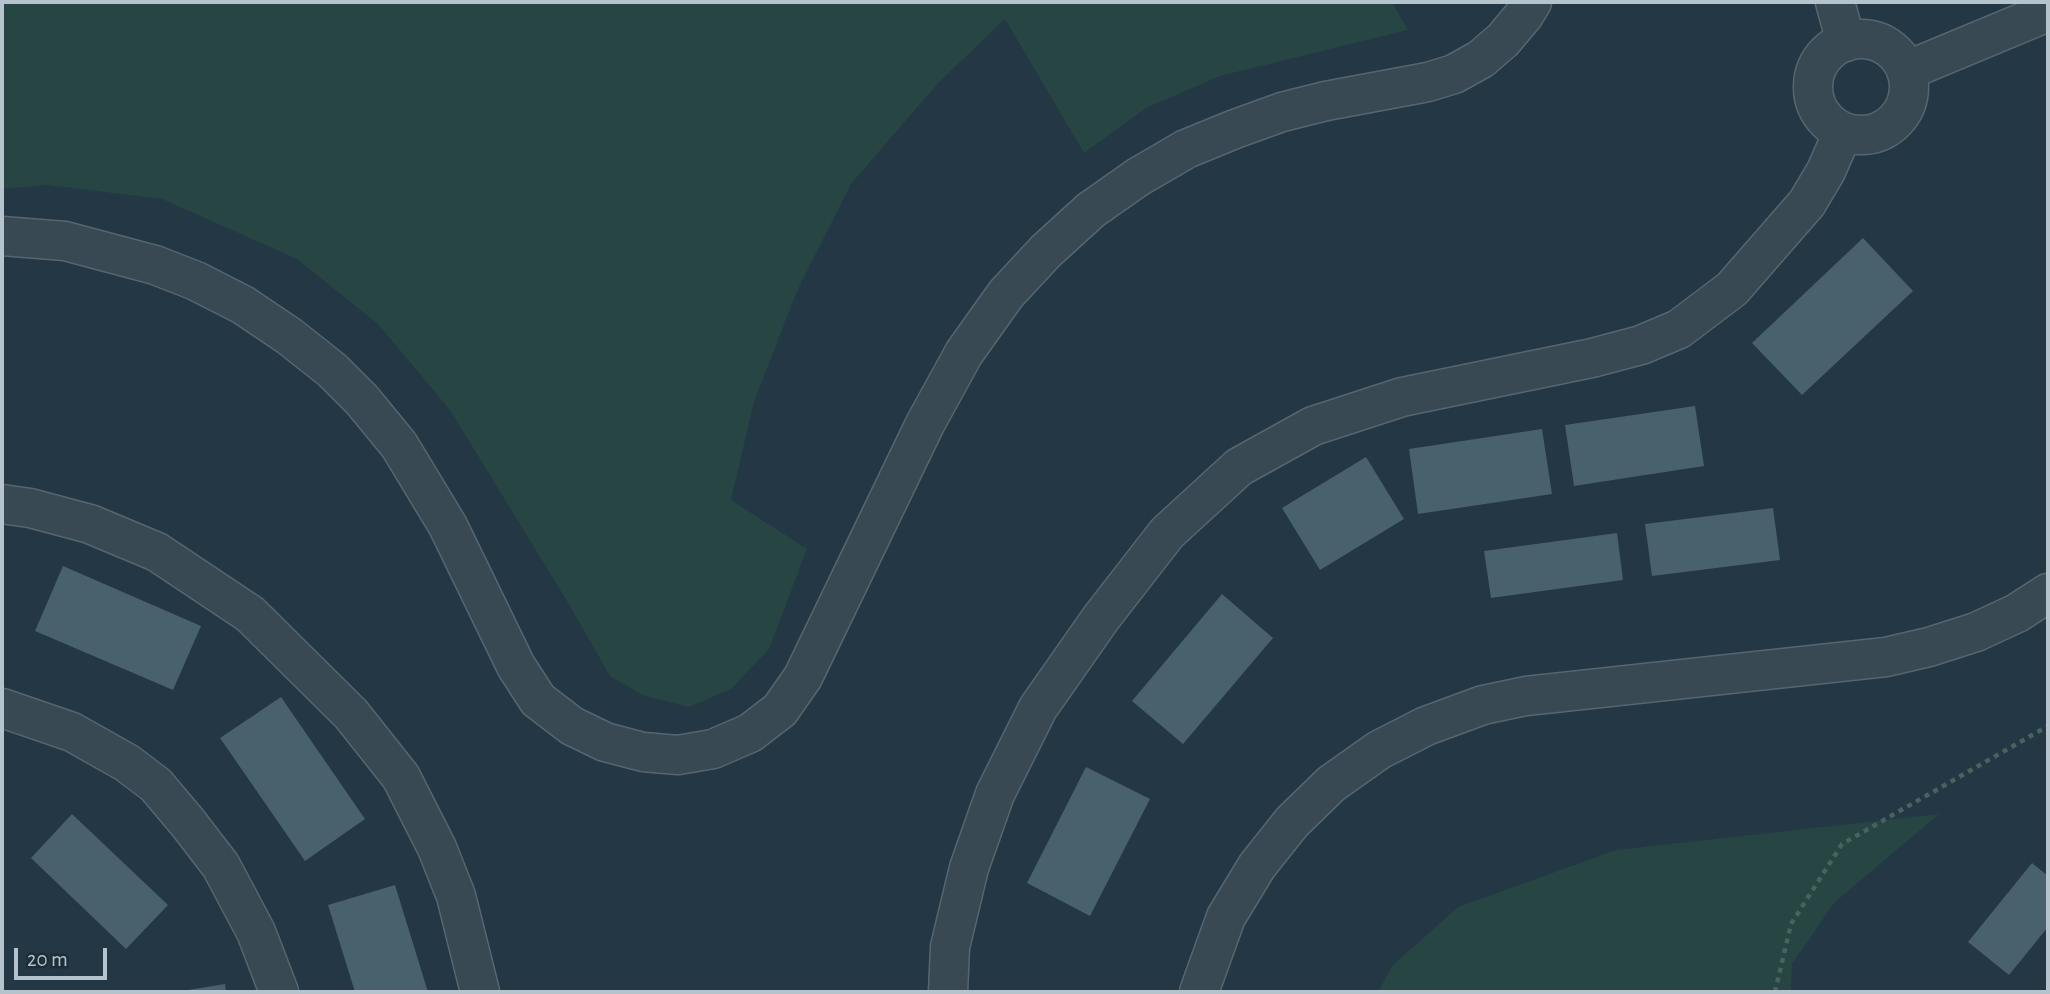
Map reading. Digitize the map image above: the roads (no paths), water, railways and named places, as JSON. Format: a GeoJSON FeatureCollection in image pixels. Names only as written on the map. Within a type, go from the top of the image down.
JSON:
{"type":"FeatureCollection","features":[{"type":"Feature","properties":{"kind":"street"},"geometry":{"type":"LineString","coordinates":[[2,236],[65,241],[155,265],[196,281],[243,305],[289,336],[332,370],[362,400],[399,445],[448,526],[516,666],[538,699],[572,726],[606,742],[643,752],[678,755],[713,749],[750,733],[780,710],[803,677],[925,424],[964,353],[1006,294],[1046,251],[1091,210],[1138,177],[1186,149],[1235,129],[1293,109],[1428,82],[1454,74],[1481,58],[1503,40],[1532,2]]}},
{"type":"Feature","properties":{"kind":"street"},"geometry":{"type":"LineString","coordinates":[[1835,2],[1846,42]]}},
{"type":"Feature","properties":{"kind":"street"},"geometry":{"type":"LineString","coordinates":[[1906,71],[2048,12]]}},
{"type":"Feature","properties":{"kind":"street"},"geometry":{"type":"LineString","coordinates":[[1854,39],[1871,40],[1885,45],[1898,55],[1906,71],[1909,98],[1900,116],[1888,127],[1873,134],[1863,136],[1833,127],[1821,115],[1812,90],[1819,63],[1828,52],[1854,39]]}},
{"type":"Feature","properties":{"kind":"street"},"geometry":{"type":"LineString","coordinates":[[948,992],[950,947],[956,921],[969,869],[995,794],[1038,708],[1101,618],[1167,533],[1239,467],[1313,426],[1402,397],[1592,358],[1641,345],[1679,330],[1731,289],[1807,203],[1826,171],[1843,132]]}},
{"type":"Feature","properties":{"kind":"street"},"geometry":{"type":"LineString","coordinates":[[2,504],[30,508],[90,524],[157,552],[250,614],[351,714],[401,777],[437,848],[456,896],[480,992]]}},
{"type":"Feature","properties":{"kind":"street"},"geometry":{"type":"LineString","coordinates":[[1199,992],[1226,917],[1257,866],[1292,822],[1341,778],[1379,750],[1426,726],[1483,705],[1526,696],[1886,657],[1929,648],[1976,632],[2017,613],[2048,593]]}},
{"type":"Feature","properties":{"kind":"street"},"geometry":{"type":"LineString","coordinates":[[2,708],[72,732],[127,763],[156,785],[221,866],[256,932],[279,992]]}}]}
